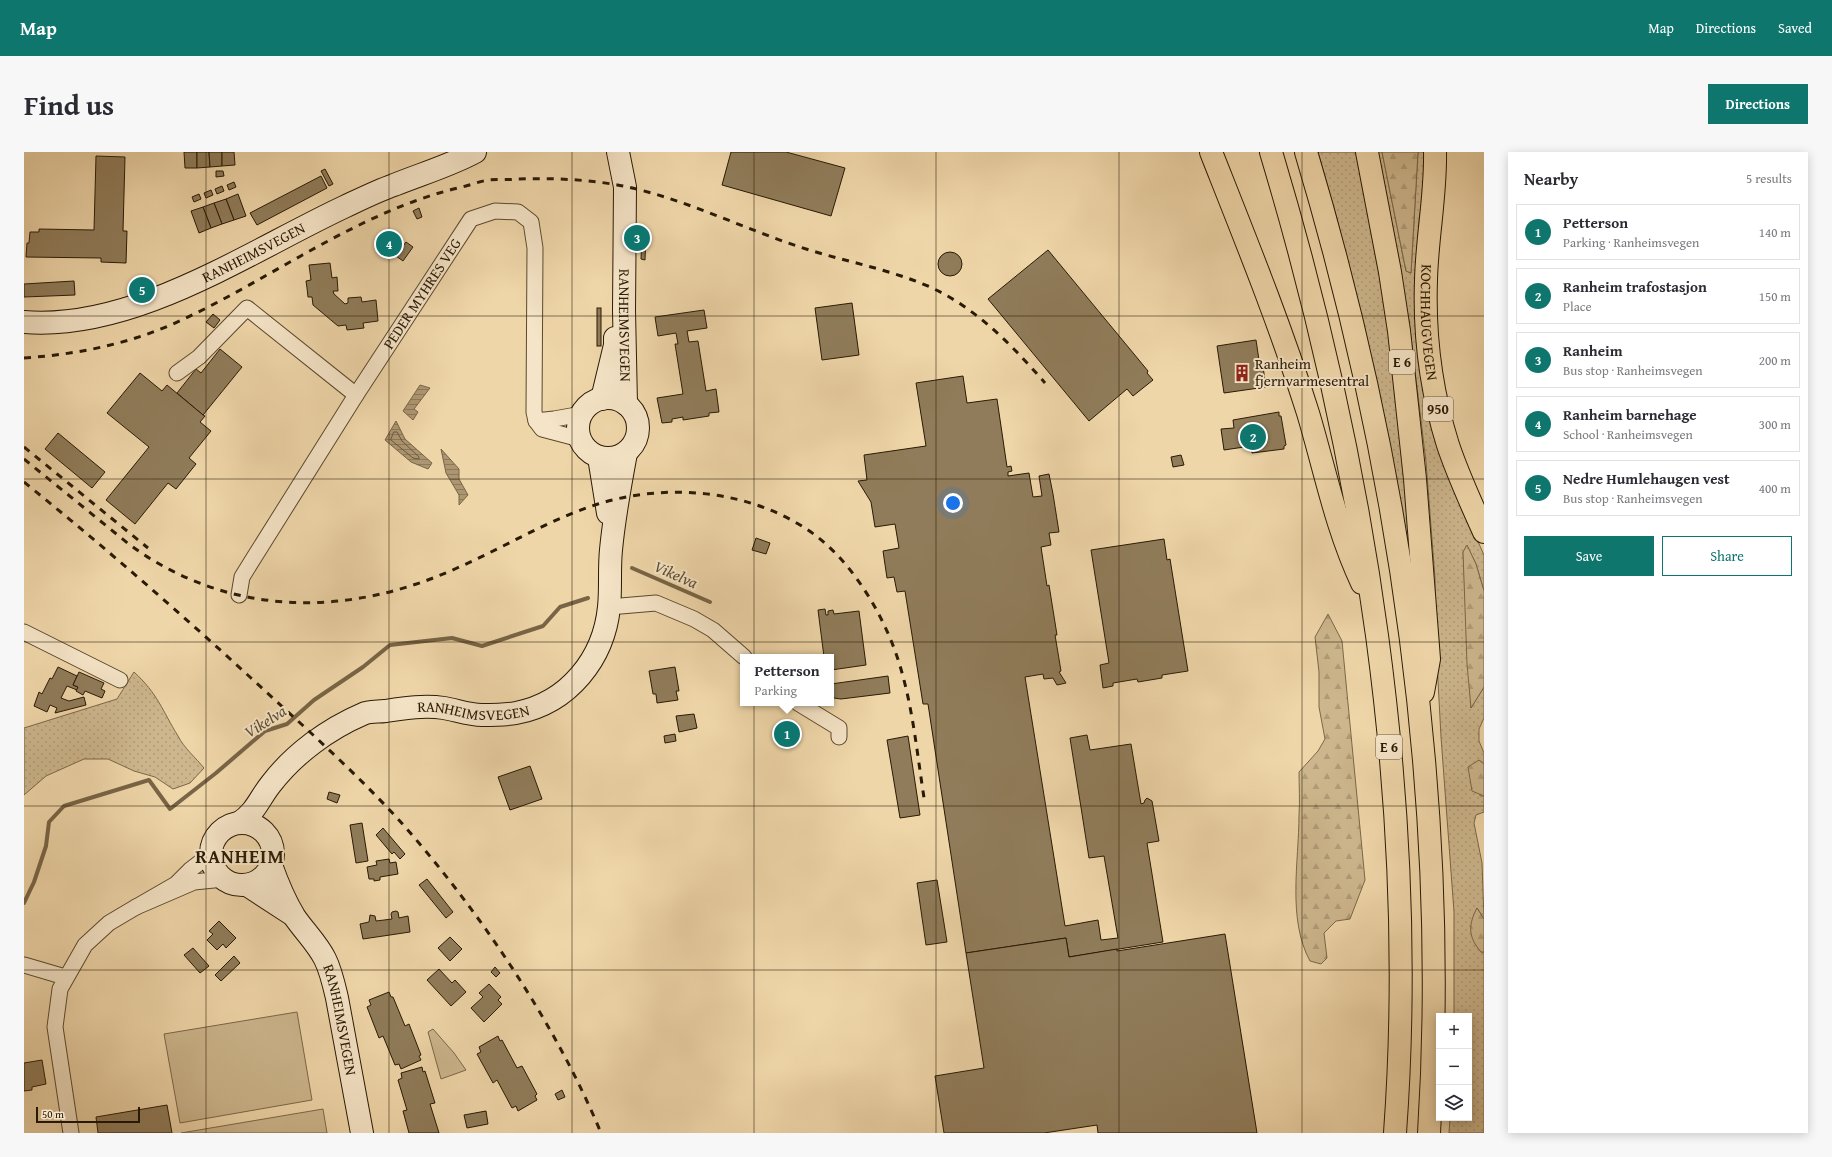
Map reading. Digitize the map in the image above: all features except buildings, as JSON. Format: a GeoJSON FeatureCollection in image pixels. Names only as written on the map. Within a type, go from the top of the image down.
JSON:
{"type":"FeatureCollection","features":[{"type":"Feature","properties":{"kind":"main road","name":"E 6"},"geometry":{"type":"LineString","coordinates":[[1210,152],[1258,269],[1279,326],[1308,413],[1348,553],[1373,607]]}},
{"type":"Feature","properties":{"kind":"main road","name":"E 6"},"geometry":{"type":"LineString","coordinates":[[1270,152],[1299,250],[1326,356],[1355,501],[1373,607],[1381,672],[1397,855],[1400,1044],[1395,1133]]}},
{"type":"Feature","properties":{"kind":"main road","name":"E 6"},"geometry":{"type":"LineString","coordinates":[[1306,152],[1333,246],[1376,432],[1402,582],[1419,714],[1432,870],[1434,924],[1434,1044],[1429,1133]]}},
{"type":"Feature","properties":{"kind":"main road","name":"E 6"},"geometry":{"type":"LineString","coordinates":[[1367,152],[1392,280],[1415,479],[1429,659],[1419,714]]}},
{"type":"Feature","properties":{"kind":"main road","name":"KOCHHAUGVEGEN"},"geometry":{"type":"LineString","coordinates":[[1435,152],[1426,278],[1425,307],[1428,354],[1436,399],[1449,446],[1484,532]]}},
{"type":"Feature","properties":{"kind":"street","name":"RANHEIMSVEGEN"},"geometry":{"type":"LineString","coordinates":[[24,322],[84,318],[134,305],[166,294],[204,277],[363,198],[393,185],[458,161],[475,152]]}},
{"type":"Feature","properties":{"kind":"street","name":"RANHEIMSVEGEN"},"geometry":{"type":"LineString","coordinates":[[602,399],[615,345],[615,212],[612,173],[604,152]]}},
{"type":"Feature","properties":{"kind":"street","name":"RANHEIMSVEGEN"},"geometry":{"type":"LineString","coordinates":[[618,152],[624,173],[625,187],[624,311],[626,404]]}},
{"type":"Feature","properties":{"kind":"street","name":"PEDER MYHRES VEG"},"geometry":{"type":"LineString","coordinates":[[238,596],[242,577],[356,395],[471,219],[494,211],[518,212],[531,222],[535,248],[534,412],[536,421]]}},
{"type":"Feature","properties":{"kind":"street"},"geometry":{"type":"LineString","coordinates":[[177,373],[200,357],[247,308],[356,395]]}},
{"type":"Feature","properties":{"kind":"street"},"geometry":{"type":"LineString","coordinates":[[602,399],[614,399],[626,404],[635,414],[639,428],[635,442],[626,453],[613,458],[599,457],[588,450],[580,439],[578,426],[582,414],[590,404],[602,399]]}},
{"type":"Feature","properties":{"kind":"street"},"geometry":{"type":"LineString","coordinates":[[536,421],[582,414]]}},
{"type":"Feature","properties":{"kind":"street"},"geometry":{"type":"LineString","coordinates":[[536,421],[542,429],[580,439]]}},
{"type":"Feature","properties":{"kind":"street","name":"RANHEIMSVEGEN"},"geometry":{"type":"LineString","coordinates":[[239,823],[248,817],[260,804],[271,784],[294,760],[327,732],[364,713],[418,706],[443,708],[479,715],[516,713],[546,704],[573,685],[596,654],[604,634],[609,603],[611,551],[617,499],[626,453]]}},
{"type":"Feature","properties":{"kind":"street","name":"RANHEIMSVEGEN"},"geometry":{"type":"LineString","coordinates":[[599,457],[608,501],[611,551]]}},
{"type":"Feature","properties":{"kind":"street"},"geometry":{"type":"LineString","coordinates":[[609,603],[656,603],[694,618],[713,630],[741,654]]}},
{"type":"Feature","properties":{"kind":"street"},"geometry":{"type":"LineString","coordinates":[[24,632],[120,680]]}},
{"type":"Feature","properties":{"kind":"street"},"geometry":{"type":"LineString","coordinates":[[803,706],[839,728],[839,738]]}},
{"type":"Feature","properties":{"kind":"street","name":"RANHEIMSVEGEN"},"geometry":{"type":"LineString","coordinates":[[268,836],[267,825],[270,810],[294,760]]}},
{"type":"Feature","properties":{"kind":"street"},"geometry":{"type":"LineString","coordinates":[[71,1133],[54,1027],[60,990],[65,977],[85,945],[109,923],[176,884],[203,860],[211,850],[213,842],[224,829],[239,823],[256,826],[268,836],[273,850],[271,865],[262,878],[247,884],[231,883],[224,879],[214,866],[211,850]]}},
{"type":"Feature","properties":{"kind":"street","name":"RANHEIMSVEGEN"},"geometry":{"type":"LineString","coordinates":[[271,865],[275,878],[294,916],[315,943],[325,960],[332,979],[337,998],[362,1133]]}},
{"type":"Feature","properties":{"kind":"street"},"geometry":{"type":"LineString","coordinates":[[136,907],[194,882],[224,879]]}},
{"type":"Feature","properties":{"kind":"street","name":"RANHEIMSVEGEN"},"geometry":{"type":"LineString","coordinates":[[247,884],[294,916]]}},
{"type":"Feature","properties":{"kind":"street"},"geometry":{"type":"LineString","coordinates":[[24,965],[65,977]]}},
{"type":"Feature","properties":{"kind":"green space"},"geometry":{"type":"Polygon","coordinates":[[[1318,152],[1357,152],[1389,317],[1418,607],[1366,336],[1337,219],[1318,152]]]}},
{"type":"Feature","properties":{"kind":"green space"},"geometry":{"type":"Polygon","coordinates":[[[1376,152],[1382,152],[1406,271],[1411,273],[1418,152],[1426,152],[1424,189],[1418,239],[1457,495],[1484,555],[1484,591],[1476,564],[1467,546],[1463,552],[1471,708],[1484,687],[1484,718],[1479,729],[1479,741],[1484,753],[1484,764],[1479,760],[1480,796],[1484,796],[1484,812],[1476,815],[1474,823],[1482,863],[1484,919],[1477,908],[1472,931],[1474,941],[1481,952],[1484,952],[1484,1133],[1449,1133],[1450,1121],[1472,1121],[1472,1013],[1454,1013],[1454,912],[1441,737],[1435,625],[1435,578],[1426,462],[1409,321],[1376,152]]]}},
{"type":"Feature","properties":{"kind":"green space"},"geometry":{"type":"Polygon","coordinates":[[[1382,152],[1418,152],[1411,273],[1406,271],[1382,152]]]}},
{"type":"Feature","properties":{"kind":"green space"},"geometry":{"type":"Polygon","coordinates":[[[1467,545],[1476,564],[1484,591],[1484,687],[1471,708],[1467,664],[1463,552],[1467,545]]]}},
{"type":"Feature","properties":{"kind":"green space"},"geometry":{"type":"Polygon","coordinates":[[[1328,614],[1342,641],[1365,880],[1350,919],[1336,921],[1324,933],[1327,958],[1321,964],[1310,961],[1303,945],[1296,908],[1296,890],[1299,772],[1318,751],[1325,739],[1319,707],[1319,672],[1315,637],[1328,614]]]}},
{"type":"Feature","properties":{"kind":"green space"},"geometry":{"type":"Polygon","coordinates":[[[134,672],[149,688],[159,702],[183,745],[204,768],[190,783],[173,789],[155,777],[134,771],[108,759],[84,759],[46,776],[24,795],[24,728],[117,699],[134,672]]]}},
{"type":"Feature","properties":{"kind":"green space"},"geometry":{"type":"Polygon","coordinates":[[[1479,760],[1484,764],[1484,796],[1472,791],[1468,767],[1479,760]]]}},
{"type":"Feature","properties":{"kind":"green space"},"geometry":{"type":"Polygon","coordinates":[[[1477,908],[1484,919],[1484,952],[1481,952],[1477,946],[1471,931],[1472,920],[1477,908]]]}},
{"type":"Feature","properties":{"kind":"green space"},"geometry":{"type":"Polygon","coordinates":[[[297,1012],[312,1100],[180,1123],[164,1034],[297,1012]]]}},
{"type":"Feature","properties":{"kind":"green space"},"geometry":{"type":"Polygon","coordinates":[[[433,1029],[454,1053],[466,1070],[441,1079],[428,1032],[433,1029]]]}},
{"type":"Feature","properties":{"kind":"green space"},"geometry":{"type":"Polygon","coordinates":[[[323,1109],[327,1133],[181,1133],[323,1109]]]}},
{"type":"Feature","properties":{"kind":"water"},"geometry":{"type":"Polygon","coordinates":[[[420,385],[430,388],[414,409],[418,412],[413,420],[403,411],[420,385]]]}},
{"type":"Feature","properties":{"kind":"water"},"geometry":{"type":"Polygon","coordinates":[[[396,421],[405,439],[432,463],[428,469],[411,462],[385,440],[396,421]]]}},
{"type":"Feature","properties":{"kind":"water"},"geometry":{"type":"Polygon","coordinates":[[[441,449],[459,469],[459,479],[468,495],[459,505],[459,495],[446,473],[441,449]]]}},
{"type":"Feature","properties":{"kind":"waterway","name":"Vikelva"},"geometry":{"type":"LineString","coordinates":[[632,568],[710,602]]}},
{"type":"Feature","properties":{"kind":"waterway","name":"Vikelva"},"geometry":{"type":"LineString","coordinates":[[24,903],[34,882],[46,846],[49,822],[64,806],[149,780],[170,809],[216,773],[265,731],[287,724],[314,700],[363,667],[390,645],[452,638],[482,646],[543,626],[560,607],[588,598]]}},
{"type":"Feature","properties":{"kind":"railway"},"geometry":{"type":"LineString","coordinates":[[24,358],[66,354],[107,346],[127,341],[166,327],[220,301],[355,227],[389,211],[425,197],[489,180],[553,179],[612,184],[659,195],[797,246],[914,280],[947,296],[978,317],[1006,341],[1045,383]]}},
{"type":"Feature","properties":{"kind":"railway"},"geometry":{"type":"LineString","coordinates":[[24,447],[148,548]]}},
{"type":"Feature","properties":{"kind":"railway"},"geometry":{"type":"LineString","coordinates":[[24,459],[130,545],[168,569],[207,586],[248,597],[289,602],[331,602],[373,596],[415,584],[475,560],[580,510],[625,497],[653,493],[682,492],[710,494],[765,508],[791,520],[815,535],[827,545],[859,582],[876,609],[890,638],[903,678],[912,720],[925,804]]}},
{"type":"Feature","properties":{"kind":"railway"},"geometry":{"type":"LineString","coordinates":[[24,482],[168,603],[307,730],[381,800],[398,819],[428,853],[457,890],[512,968],[538,1009],[561,1050],[583,1092],[601,1133]]}},
{"type":"Feature","properties":{"kind":"place","name":"Ranheim"},"geometry":{"type":"Point","coordinates":[637,238]}},
{"type":"Feature","properties":{"kind":"place","name":"Ranheim barnehage"},"geometry":{"type":"Point","coordinates":[389,244]}},
{"type":"Feature","properties":{"kind":"place","name":"Nedre Humlehaugen vest"},"geometry":{"type":"Point","coordinates":[142,290]}},
{"type":"Feature","properties":{"kind":"place","name":"Ranheim fjernvarmesentral"},"geometry":{"type":"Point","coordinates":[1242,373]}},
{"type":"Feature","properties":{"kind":"place","name":"Ranheim trafostasjon"},"geometry":{"type":"Point","coordinates":[1253,437]}},
{"type":"Feature","properties":{"kind":"place","name":"Petterson"},"geometry":{"type":"Point","coordinates":[787,734]}},
{"type":"Feature","properties":{"kind":"district","name":"RANHEIM"},"geometry":{"type":"Point","coordinates":[240,856]}}]}
